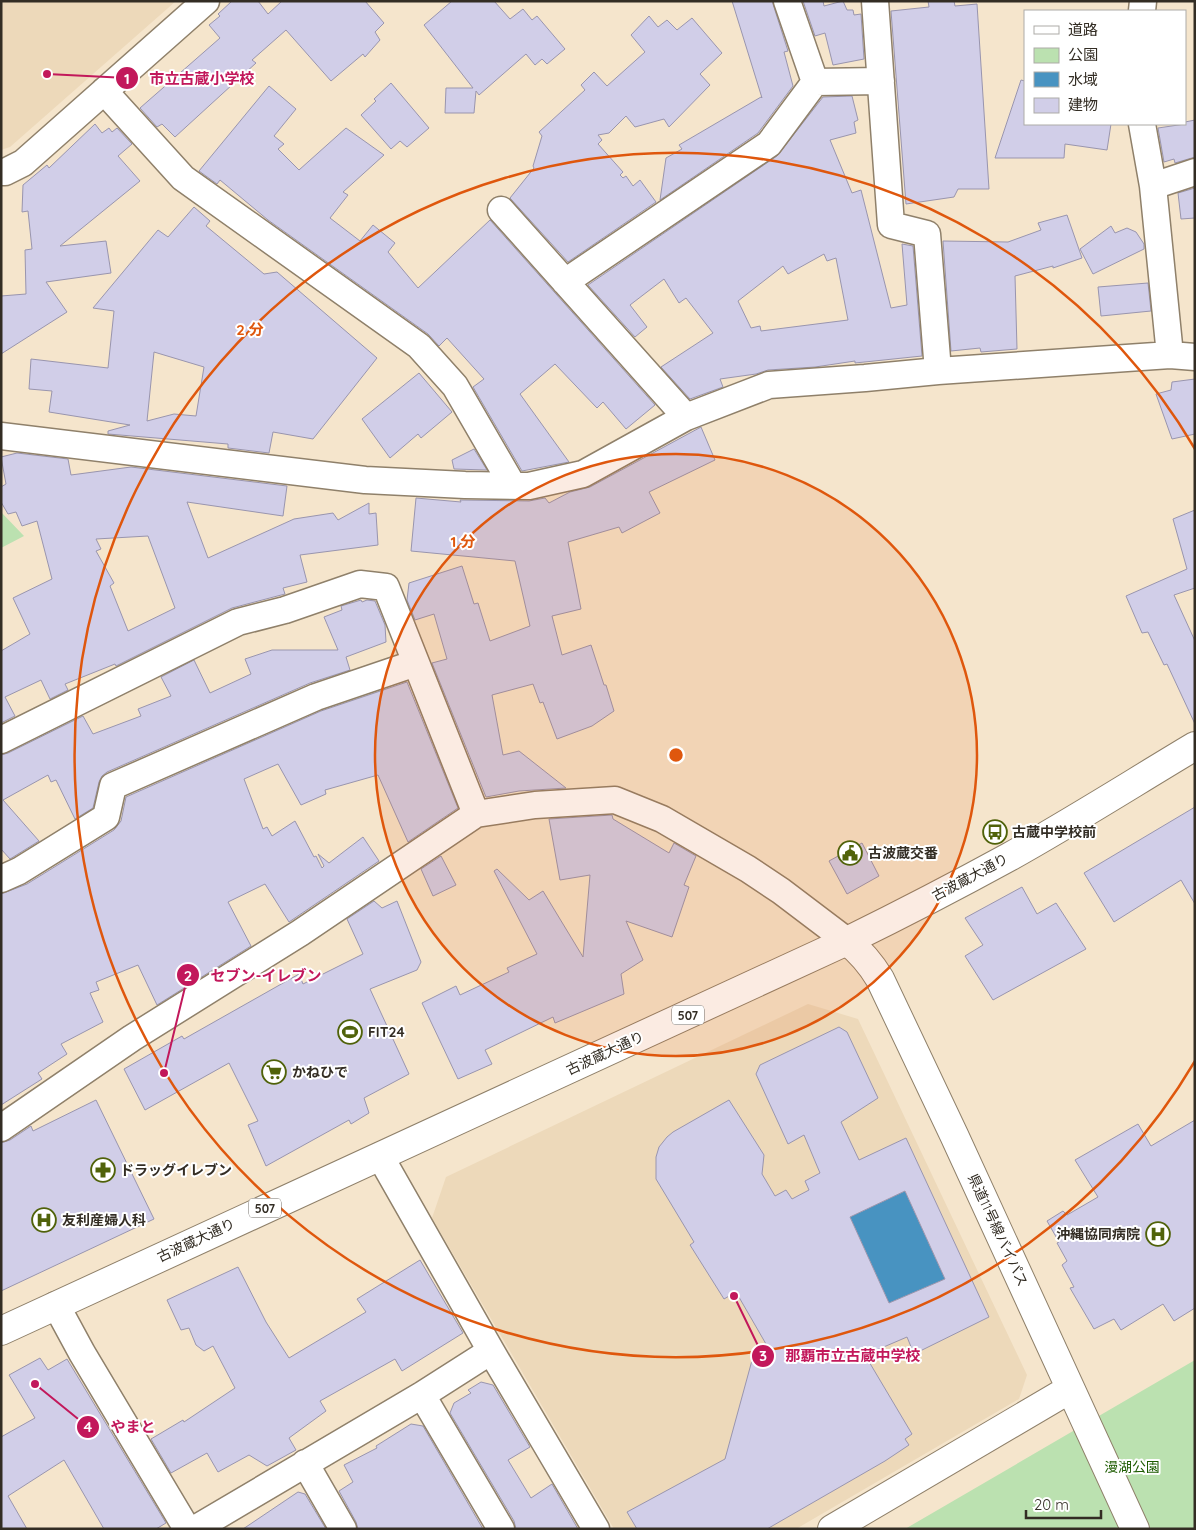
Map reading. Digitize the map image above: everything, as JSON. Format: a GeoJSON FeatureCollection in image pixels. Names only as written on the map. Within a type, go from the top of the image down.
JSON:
{"type":"FeatureCollection","features":[{"type":"Feature","properties":{"kind":"main road","name":"古波蔵大通り"},"geometry":{"type":"LineString","coordinates":[[1,1331],[847,941],[1008,857],[1065,825],[1195,746]]}},
{"type":"Feature","properties":{"kind":"main road","name":"県道11号線バイパス"},"geometry":{"type":"LineString","coordinates":[[847,941],[871,964],[880,979],[1135,1529]]}},
{"type":"Feature","properties":{"kind":"main road"},"geometry":{"type":"LineString","coordinates":[[832,1529],[1070,1389]]}},
{"type":"Feature","properties":{"kind":"street"},"geometry":{"type":"LineString","coordinates":[[1,172],[5,172],[23,163],[206,1]]}},
{"type":"Feature","properties":{"kind":"street"},"geometry":{"type":"LineString","coordinates":[[787,1],[815,82]]}},
{"type":"Feature","properties":{"kind":"street"},"geometry":{"type":"LineString","coordinates":[[875,1],[891,225],[927,234],[938,371]]}},
{"type":"Feature","properties":{"kind":"street"},"geometry":{"type":"LineString","coordinates":[[815,82],[881,81]]}},
{"type":"Feature","properties":{"kind":"street"},"geometry":{"type":"LineString","coordinates":[[565,282],[769,144],[815,82]]}},
{"type":"Feature","properties":{"kind":"street"},"geometry":{"type":"LineString","coordinates":[[104,91],[183,178],[419,346],[455,386],[513,486]]}},
{"type":"Feature","properties":{"kind":"street"},"geometry":{"type":"LineString","coordinates":[[1,436],[364,480],[529,486],[584,474],[686,417],[769,385],[938,371],[1182,356],[1142,125]]}},
{"type":"Feature","properties":{"kind":"street"},"geometry":{"type":"LineString","coordinates":[[1153,186],[1195,172]]}},
{"type":"Feature","properties":{"kind":"street"},"geometry":{"type":"LineString","coordinates":[[501,210],[686,417]]}},
{"type":"Feature","properties":{"kind":"street"},"geometry":{"type":"LineString","coordinates":[[1,740],[238,622],[285,610],[360,584],[386,587],[476,814]]}},
{"type":"Feature","properties":{"kind":"street"},"geometry":{"type":"LineString","coordinates":[[1,879],[19,871],[106,817],[113,786],[316,697],[416,663]]}},
{"type":"Feature","properties":{"kind":"street"},"geometry":{"type":"LineString","coordinates":[[1,1128],[132,1038],[300,933],[476,814],[535,805],[615,800],[662,819],[732,860],[781,891],[847,941]]}},
{"type":"Feature","properties":{"kind":"street"},"geometry":{"type":"LineString","coordinates":[[380,1156],[596,1529]]}},
{"type":"Feature","properties":{"kind":"street"},"geometry":{"type":"LineString","coordinates":[[56,1305],[87,1361],[187,1529]]}},
{"type":"Feature","properties":{"kind":"street"},"geometry":{"type":"LineString","coordinates":[[195,1529],[422,1395],[492,1351]]}},
{"type":"Feature","properties":{"kind":"street"},"geometry":{"type":"LineString","coordinates":[[422,1395],[501,1529]]}},
{"type":"Feature","properties":{"kind":"street"},"geometry":{"type":"LineString","coordinates":[[305,1463],[343,1529]]}},
{"type":"Feature","properties":{"kind":"shaded area"},"geometry":{"type":"Polygon","coordinates":[[[1,1],[176,1],[10,147],[1,150],[1,1]]]}},
{"type":"Feature","properties":{"kind":"shaded area"},"geometry":{"type":"Polygon","coordinates":[[[808,1004],[858,1019],[1027,1375],[1019,1399],[796,1529],[614,1529],[432,1218],[446,1177],[808,1004]]]}},
{"type":"Feature","properties":{"kind":"green space"},"geometry":{"type":"Polygon","coordinates":[[[1,512],[24,536],[1,548],[1,512]]]}},
{"type":"Feature","properties":{"kind":"green space","name":"漫湖公園"},"geometry":{"type":"Polygon","coordinates":[[[1195,1360],[1195,1529],[905,1529],[1195,1360]]]}},
{"type":"Feature","properties":{"kind":"water"},"geometry":{"type":"Polygon","coordinates":[[[905,1191],[945,1279],[889,1303],[850,1217],[905,1191]]]}},
{"type":"Feature","properties":{"kind":"building"},"geometry":{"type":"Polygon","coordinates":[[[232,1],[258,1],[268,14],[282,1],[365,1],[384,23],[375,32],[380,40],[365,57],[363,54],[331,81],[286,30],[252,60],[256,63],[175,137],[162,124],[157,127],[140,108],[220,38],[209,25],[220,16],[218,14],[232,1]]]}},
{"type":"Feature","properties":{"kind":"building"},"geometry":{"type":"Polygon","coordinates":[[[452,1],[494,1],[510,19],[523,9],[532,20],[537,16],[565,49],[547,64],[542,59],[535,65],[526,54],[479,95],[476,91],[474,113],[445,113],[446,88],[473,88],[424,25],[452,1]]]}},
{"type":"Feature","properties":{"kind":"building"},"geometry":{"type":"Polygon","coordinates":[[[732,1],[772,1],[788,51],[784,52],[793,86],[758,133],[660,200],[666,158],[682,149],[679,145],[762,98],[732,1]]]}},
{"type":"Feature","properties":{"kind":"building"},"geometry":{"type":"Polygon","coordinates":[[[803,1],[823,1],[824,6],[843,1],[847,10],[853,10],[854,15],[861,14],[864,59],[833,65],[825,33],[815,36],[803,1]]]}},
{"type":"Feature","properties":{"kind":"building"},"geometry":{"type":"Polygon","coordinates":[[[928,1],[954,1],[955,6],[977,4],[989,189],[958,189],[954,197],[906,204],[891,11],[929,7],[928,1]]]}},
{"type":"Feature","properties":{"kind":"building"},"geometry":{"type":"Polygon","coordinates":[[[649,16],[658,27],[667,20],[677,30],[692,18],[722,53],[700,74],[710,85],[669,127],[664,119],[635,127],[626,116],[609,133],[598,135],[602,140],[598,144],[623,172],[620,175],[623,178],[626,176],[633,186],[640,180],[656,202],[568,262],[510,198],[534,168],[542,136],[539,132],[585,90],[581,85],[594,72],[607,86],[645,52],[631,35],[649,16]]]}},
{"type":"Feature","properties":{"kind":"building"},"geometry":{"type":"Polygon","coordinates":[[[1021,80],[1024,81],[1024,125],[1111,125],[1107,150],[1065,144],[1064,158],[995,158],[1021,80]]]}},
{"type":"Feature","properties":{"kind":"building"},"geometry":{"type":"Polygon","coordinates":[[[391,83],[429,128],[407,147],[400,141],[391,149],[361,115],[391,83]]]}},
{"type":"Feature","properties":{"kind":"building"},"geometry":{"type":"Polygon","coordinates":[[[269,86],[296,109],[274,136],[284,144],[278,149],[299,170],[346,128],[384,155],[343,192],[348,195],[330,218],[360,241],[373,225],[395,243],[388,252],[418,288],[490,220],[655,405],[626,429],[603,402],[597,408],[555,364],[520,394],[569,462],[522,471],[473,387],[484,379],[447,338],[439,346],[428,334],[268,220],[220,180],[217,184],[199,171],[269,86]]]}},
{"type":"Feature","properties":{"kind":"building"},"geometry":{"type":"Polygon","coordinates":[[[852,96],[858,120],[854,122],[856,133],[830,140],[852,193],[861,190],[891,308],[907,305],[902,244],[913,246],[922,356],[768,370],[756,374],[720,379],[723,387],[690,399],[661,367],[713,333],[686,298],[679,303],[664,279],[630,305],[647,327],[635,337],[588,285],[777,156],[823,97],[852,96]],[[824,254],[788,274],[783,266],[738,301],[751,328],[760,326],[761,331],[848,320],[836,258],[827,261],[824,254]]]}},
{"type":"Feature","properties":{"kind":"building"},"geometry":{"type":"Polygon","coordinates":[[[1195,120],[1195,157],[1175,163],[1174,159],[1164,162],[1158,128],[1186,125],[1186,122],[1195,120]]]}},
{"type":"Feature","properties":{"kind":"building"},"geometry":{"type":"Polygon","coordinates":[[[95,124],[102,133],[109,128],[112,132],[117,128],[132,144],[118,156],[140,181],[60,246],[106,241],[111,273],[46,282],[67,312],[1,354],[1,296],[26,294],[25,250],[32,249],[28,211],[22,212],[23,185],[47,165],[49,168],[95,124]]]}},
{"type":"Feature","properties":{"kind":"building"},"geometry":{"type":"Polygon","coordinates":[[[1195,188],[1195,218],[1181,219],[1178,193],[1195,188]]]}},
{"type":"Feature","properties":{"kind":"building"},"geometry":{"type":"Polygon","coordinates":[[[194,207],[210,221],[206,226],[264,274],[277,272],[377,358],[313,439],[273,432],[269,453],[228,448],[228,444],[108,434],[108,431],[130,425],[49,412],[52,391],[29,389],[31,359],[108,368],[114,311],[93,308],[158,230],[168,237],[194,207]],[[154,352],[147,421],[174,414],[196,416],[204,367],[154,352]]]}},
{"type":"Feature","properties":{"kind":"building"},"geometry":{"type":"Polygon","coordinates":[[[1067,215],[1082,258],[1053,268],[1053,266],[1015,276],[1017,349],[981,352],[980,348],[951,351],[943,241],[1008,242],[1041,230],[1038,223],[1067,215]]]}},
{"type":"Feature","properties":{"kind":"building"},"geometry":{"type":"Polygon","coordinates":[[[1111,226],[1115,233],[1127,228],[1136,232],[1144,244],[1144,249],[1093,274],[1080,249],[1111,226]]]}},
{"type":"Feature","properties":{"kind":"building"},"geometry":{"type":"Polygon","coordinates":[[[1148,283],[1151,311],[1101,316],[1098,287],[1148,283]]]}},
{"type":"Feature","properties":{"kind":"building"},"geometry":{"type":"Polygon","coordinates":[[[419,373],[452,412],[421,438],[418,434],[390,458],[362,419],[419,373]]]}},
{"type":"Feature","properties":{"kind":"building"},"geometry":{"type":"Polygon","coordinates":[[[1195,379],[1195,434],[1172,439],[1156,394],[1171,390],[1172,382],[1195,379]]]}},
{"type":"Feature","properties":{"kind":"building"},"geometry":{"type":"Polygon","coordinates":[[[701,427],[715,460],[649,492],[660,513],[622,533],[619,527],[568,542],[581,609],[552,616],[562,655],[591,645],[614,711],[592,726],[557,739],[543,702],[540,703],[533,684],[492,695],[503,755],[519,751],[566,788],[519,791],[486,797],[432,663],[447,659],[434,614],[415,620],[407,600],[409,583],[462,566],[474,604],[478,603],[490,641],[530,626],[515,561],[411,551],[416,498],[461,502],[460,500],[529,501],[545,498],[549,503],[570,492],[590,487],[701,427]]]}},
{"type":"Feature","properties":{"kind":"building"},"geometry":{"type":"Polygon","coordinates":[[[474,449],[487,470],[454,469],[452,460],[474,449]]]}},
{"type":"Feature","properties":{"kind":"building"},"geometry":{"type":"Polygon","coordinates":[[[17,453],[68,459],[71,475],[131,467],[287,486],[283,516],[187,502],[208,558],[294,519],[333,513],[338,520],[369,503],[369,514],[376,513],[378,545],[300,555],[307,582],[283,588],[285,594],[232,608],[116,666],[115,664],[65,684],[68,690],[50,699],[41,680],[5,697],[15,716],[1,723],[1,651],[30,634],[13,598],[52,579],[37,521],[22,526],[16,512],[8,514],[1,502],[1,487],[6,484],[1,457],[17,453]],[[148,536],[96,539],[101,549],[96,551],[114,583],[110,586],[128,631],[175,608],[148,536]]]}},
{"type":"Feature","properties":{"kind":"building"},"geometry":{"type":"Polygon","coordinates":[[[1195,510],[1195,588],[1174,595],[1195,641],[1195,724],[1167,664],[1164,665],[1148,632],[1142,633],[1126,596],[1187,569],[1173,519],[1195,510]]]}},
{"type":"Feature","properties":{"kind":"building"},"geometry":{"type":"Polygon","coordinates":[[[361,600],[362,602],[367,600],[375,601],[385,625],[386,642],[346,657],[350,670],[310,683],[107,772],[99,782],[93,808],[75,819],[56,780],[51,782],[48,775],[3,800],[39,841],[10,859],[1,849],[1,755],[83,716],[93,734],[141,716],[138,709],[171,696],[161,677],[194,660],[210,693],[251,674],[245,659],[272,650],[338,650],[324,617],[342,610],[341,606],[361,600]]]}},
{"type":"Feature","properties":{"kind":"building"},"geometry":{"type":"Polygon","coordinates":[[[407,682],[458,808],[408,842],[378,775],[325,790],[326,794],[301,805],[278,764],[244,779],[263,829],[267,827],[272,836],[295,821],[322,868],[324,866],[318,854],[329,863],[363,837],[379,861],[289,922],[265,884],[228,902],[251,946],[157,1005],[138,965],[96,982],[99,990],[90,993],[103,1022],[61,1044],[67,1054],[38,1073],[42,1079],[1,1105],[1,894],[27,884],[114,830],[121,821],[126,797],[321,711],[407,682]]]}},
{"type":"Feature","properties":{"kind":"building"},"geometry":{"type":"Polygon","coordinates":[[[1195,807],[1195,904],[1181,880],[1114,922],[1084,873],[1195,807]]]}},
{"type":"Feature","properties":{"kind":"building"},"geometry":{"type":"Polygon","coordinates":[[[612,815],[613,819],[669,853],[674,843],[696,856],[684,885],[689,887],[672,937],[626,921],[643,960],[621,974],[624,994],[555,1023],[553,1017],[485,1050],[492,1064],[458,1079],[422,1003],[456,986],[460,995],[509,972],[507,968],[537,954],[494,871],[497,869],[529,900],[543,891],[583,957],[590,875],[560,880],[549,819],[612,815]]]}},
{"type":"Feature","properties":{"kind":"building"},"geometry":{"type":"Polygon","coordinates":[[[862,843],[879,876],[847,894],[829,861],[862,843]]]}},
{"type":"Feature","properties":{"kind":"building"},"geometry":{"type":"Polygon","coordinates":[[[441,856],[456,885],[433,896],[421,869],[441,856]]]}},
{"type":"Feature","properties":{"kind":"building"},"geometry":{"type":"Polygon","coordinates":[[[1022,887],[1037,914],[1056,903],[1086,949],[993,1000],[965,956],[983,945],[965,918],[1022,887]]]}},
{"type":"Feature","properties":{"kind":"building"},"geometry":{"type":"Polygon","coordinates":[[[374,901],[382,908],[397,901],[421,962],[417,970],[370,989],[409,1074],[364,1098],[369,1113],[351,1124],[349,1120],[266,1166],[248,1125],[258,1121],[229,1063],[145,1110],[124,1069],[182,1036],[184,1039],[299,974],[303,984],[363,954],[347,919],[374,901]]]}},
{"type":"Feature","properties":{"kind":"building"},"geometry":{"type":"Polygon","coordinates":[[[839,1027],[847,1032],[878,1098],[841,1122],[859,1160],[906,1138],[989,1317],[914,1354],[907,1337],[865,1355],[912,1434],[905,1439],[909,1445],[885,1461],[767,1529],[637,1529],[627,1512],[725,1459],[754,1353],[766,1344],[736,1292],[724,1299],[690,1245],[694,1242],[656,1179],[656,1157],[659,1147],[673,1132],[729,1100],[764,1155],[762,1174],[775,1196],[786,1190],[792,1199],[809,1190],[805,1181],[820,1173],[804,1135],[788,1144],[756,1074],[760,1065],[839,1027]],[[905,1191],[850,1217],[889,1303],[945,1279],[905,1191]]]}},
{"type":"Feature","properties":{"kind":"building"},"geometry":{"type":"Polygon","coordinates":[[[96,1100],[154,1219],[1,1291],[1,1143],[10,1140],[31,1126],[33,1131],[96,1100]]]}},
{"type":"Feature","properties":{"kind":"building","name":"沖縄協同病院"},"geometry":{"type":"Polygon","coordinates":[[[1195,1120],[1195,1308],[1174,1321],[1163,1304],[1121,1330],[1114,1319],[1094,1329],[1070,1288],[1074,1287],[1062,1265],[1067,1261],[1047,1221],[1063,1211],[1067,1215],[1098,1197],[1075,1160],[1138,1124],[1151,1146],[1195,1120]]]}},
{"type":"Feature","properties":{"kind":"building"},"geometry":{"type":"Polygon","coordinates":[[[420,1260],[463,1333],[402,1371],[395,1359],[320,1401],[326,1411],[289,1438],[296,1450],[267,1466],[249,1455],[218,1472],[207,1453],[171,1473],[151,1439],[183,1420],[184,1422],[235,1388],[213,1346],[204,1351],[196,1345],[189,1328],[181,1330],[167,1300],[238,1267],[266,1322],[289,1358],[366,1312],[357,1299],[420,1260]]]}},
{"type":"Feature","properties":{"kind":"building"},"geometry":{"type":"Polygon","coordinates":[[[40,1358],[48,1370],[67,1359],[166,1523],[156,1529],[104,1529],[64,1460],[8,1496],[27,1529],[1,1529],[1,1437],[35,1418],[9,1375],[40,1358]]]}},
{"type":"Feature","properties":{"kind":"building"},"geometry":{"type":"Polygon","coordinates":[[[481,1382],[493,1385],[530,1447],[508,1460],[531,1498],[552,1484],[578,1529],[516,1529],[514,1521],[450,1413],[454,1403],[471,1393],[468,1390],[481,1382]]]}},
{"type":"Feature","properties":{"kind":"building"},"geometry":{"type":"Polygon","coordinates":[[[411,1424],[423,1426],[483,1529],[358,1529],[339,1491],[353,1482],[344,1465],[377,1448],[376,1446],[411,1424]]]}},
{"type":"Feature","properties":{"kind":"building"},"geometry":{"type":"Polygon","coordinates":[[[298,1492],[305,1494],[326,1529],[243,1529],[298,1492]]]}},
{"type":"Feature","properties":{"kind":"place","name":"市立古蔵小学校"},"geometry":{"type":"Point","coordinates":[47,74]}},
{"type":"Feature","properties":{"kind":"place","name":"古蔵中学校前"},"geometry":{"type":"Point","coordinates":[995,832]}},
{"type":"Feature","properties":{"kind":"place","name":"古波蔵交番"},"geometry":{"type":"Point","coordinates":[850,853]}},
{"type":"Feature","properties":{"kind":"place","name":"FIT24"},"geometry":{"type":"Point","coordinates":[350,1032]}},
{"type":"Feature","properties":{"kind":"place","name":"かねひで"},"geometry":{"type":"Point","coordinates":[274,1072]}},
{"type":"Feature","properties":{"kind":"place","name":"セブン-イレブン"},"geometry":{"type":"Point","coordinates":[164,1073]}},
{"type":"Feature","properties":{"kind":"place","name":"ドラッグイレブン"},"geometry":{"type":"Point","coordinates":[103,1170]}},
{"type":"Feature","properties":{"kind":"place","name":"友利産婦人科"},"geometry":{"type":"Point","coordinates":[44,1220]}},
{"type":"Feature","properties":{"kind":"place","name":"沖縄協同病院"},"geometry":{"type":"Point","coordinates":[1158,1234]}},
{"type":"Feature","properties":{"kind":"place","name":"那覇市立古蔵中学校"},"geometry":{"type":"Point","coordinates":[734,1296]}},
{"type":"Feature","properties":{"kind":"place","name":"やまと"},"geometry":{"type":"Point","coordinates":[35,1384]}}]}
